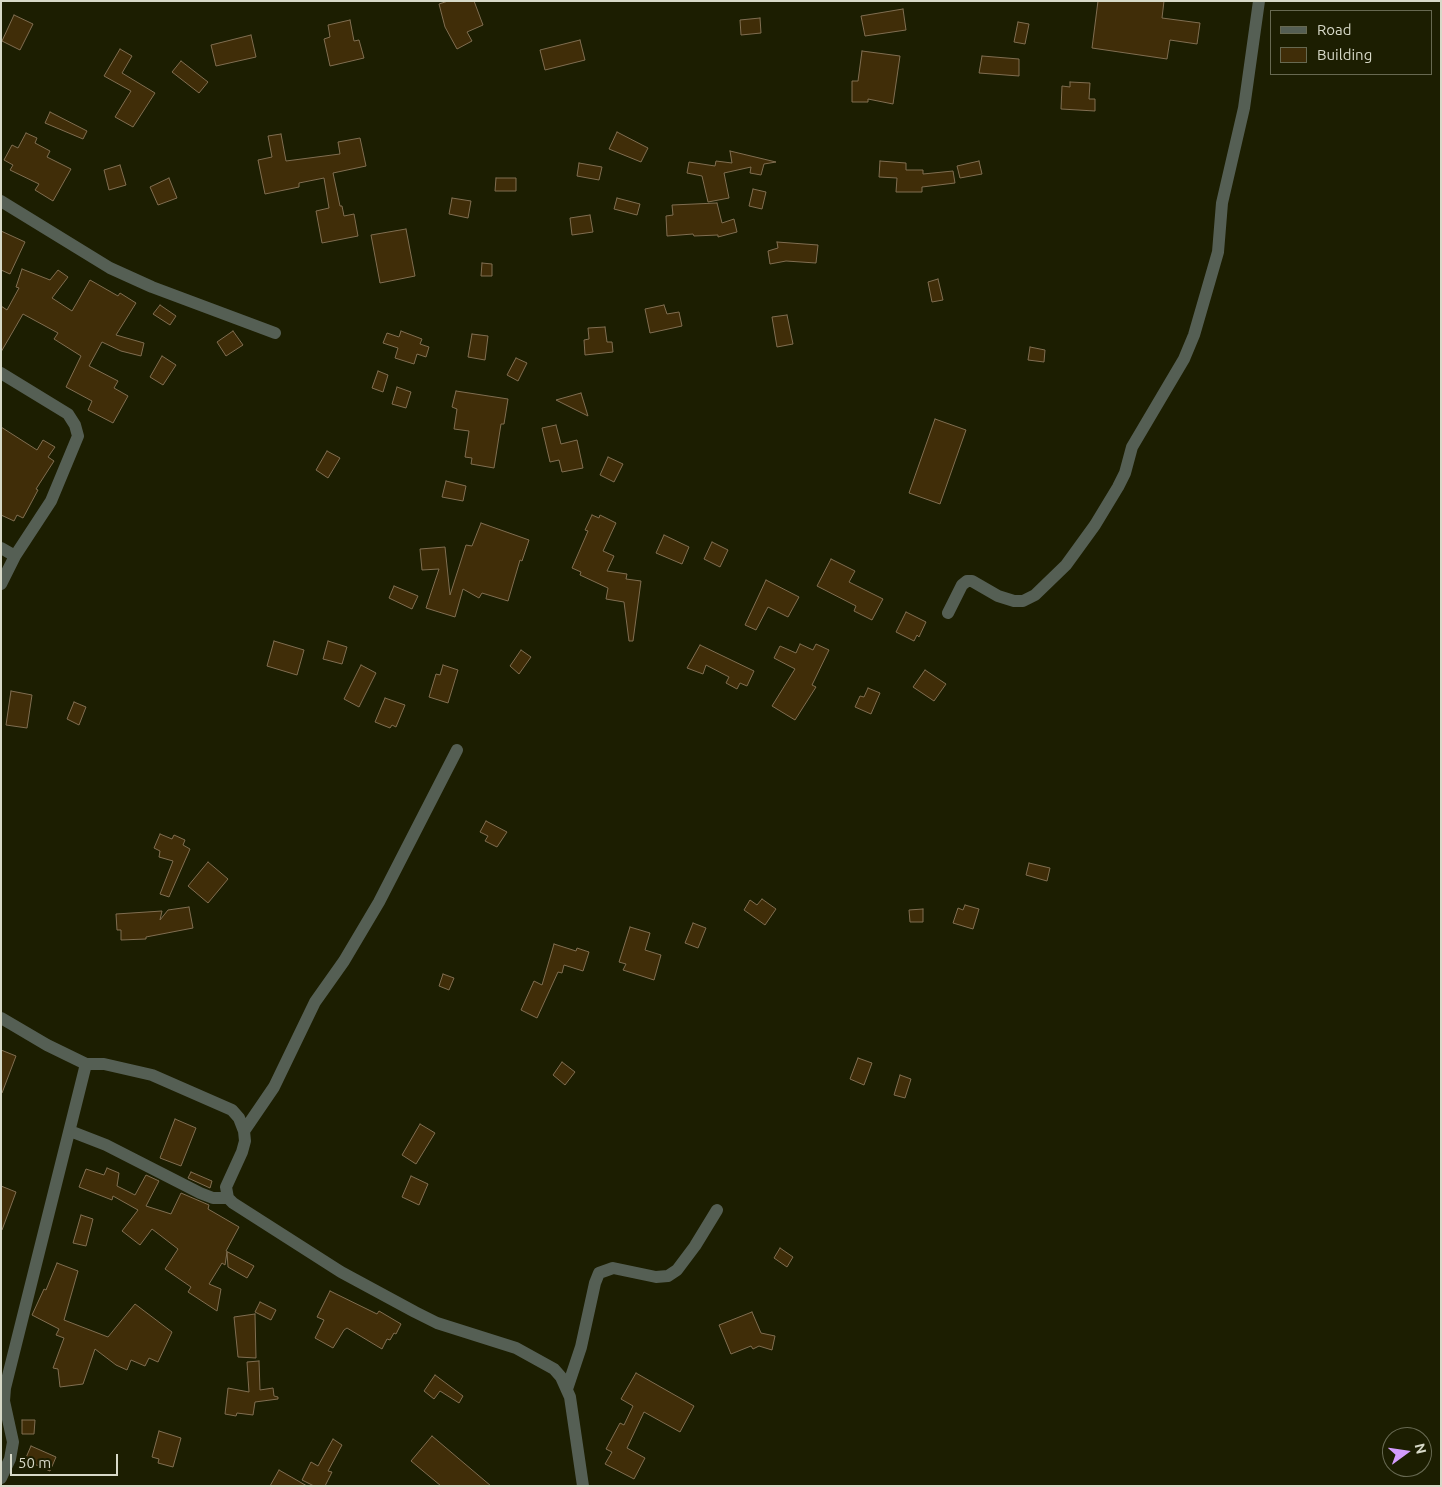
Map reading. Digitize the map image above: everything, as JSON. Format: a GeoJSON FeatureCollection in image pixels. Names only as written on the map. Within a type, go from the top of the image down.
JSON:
{"type":"FeatureCollection","features":[{"type":"Feature","properties":{"kind":"street"},"geometry":{"type":"LineString","coordinates":[[948,613],[962,585],[967,581],[972,581],[998,596],[1014,601],[1023,601],[1035,596],[1066,565],[1106,507],[1125,473],[1132,447],[1184,359],[1196,328],[1218,252],[1222,203],[1244,108],[1258,1]]}},
{"type":"Feature","properties":{"kind":"street"},"geometry":{"type":"LineString","coordinates":[[1,201],[110,268],[152,287],[275,334]]}},
{"type":"Feature","properties":{"kind":"street"},"geometry":{"type":"LineString","coordinates":[[1,373],[68,414],[75,425],[78,436],[51,501],[15,556],[1,584]]}},
{"type":"Feature","properties":{"kind":"street"},"geometry":{"type":"LineString","coordinates":[[1,548],[15,556]]}},
{"type":"Feature","properties":{"kind":"street"},"geometry":{"type":"LineString","coordinates":[[244,1131],[274,1087],[315,1002],[344,961],[380,902],[457,750]]}},
{"type":"Feature","properties":{"kind":"street"},"geometry":{"type":"LineString","coordinates":[[1,1018],[47,1045],[86,1064],[104,1064],[152,1075],[223,1106],[239,1118],[244,1131],[242,1152],[227,1184],[228,1198]]}},
{"type":"Feature","properties":{"kind":"street"},"geometry":{"type":"LineString","coordinates":[[1,1478],[10,1459],[13,1442],[4,1400],[5,1388],[86,1064]]}},
{"type":"Feature","properties":{"kind":"street"},"geometry":{"type":"LineString","coordinates":[[70,1131],[106,1145],[200,1193],[213,1198],[228,1198],[341,1272],[437,1323],[516,1348],[554,1369],[567,1390],[583,1486]]}},
{"type":"Feature","properties":{"kind":"street"},"geometry":{"type":"LineString","coordinates":[[567,1390],[581,1347],[594,1283],[599,1273],[605,1269],[613,1268],[656,1278],[668,1276],[677,1270],[695,1246],[717,1210]]}},
{"type":"Feature","properties":{"kind":"building"},"geometry":{"type":"Polygon","coordinates":[[[448,1],[474,1],[483,25],[467,32],[472,41],[457,49],[445,27],[439,4],[448,1]]]}},
{"type":"Feature","properties":{"kind":"building"},"geometry":{"type":"Polygon","coordinates":[[[1098,1],[1164,1],[1162,18],[1200,23],[1197,44],[1170,40],[1167,59],[1092,48],[1098,1]]]}},
{"type":"Feature","properties":{"kind":"building"},"geometry":{"type":"Polygon","coordinates":[[[903,9],[906,30],[865,36],[861,16],[903,9]]]}},
{"type":"Feature","properties":{"kind":"building"},"geometry":{"type":"Polygon","coordinates":[[[14,15],[33,24],[20,50],[2,41],[14,15]]]}},
{"type":"Feature","properties":{"kind":"building"},"geometry":{"type":"Polygon","coordinates":[[[760,18],[761,33],[741,35],[740,20],[760,18]]]}},
{"type":"Feature","properties":{"kind":"building"},"geometry":{"type":"Polygon","coordinates":[[[350,20],[354,41],[359,40],[364,58],[330,66],[324,39],[330,37],[328,25],[350,20]]]}},
{"type":"Feature","properties":{"kind":"building"},"geometry":{"type":"Polygon","coordinates":[[[1018,22],[1029,24],[1025,44],[1014,42],[1018,22]]]}},
{"type":"Feature","properties":{"kind":"building"},"geometry":{"type":"Polygon","coordinates":[[[251,35],[256,57],[216,66],[211,45],[251,35]]]}},
{"type":"Feature","properties":{"kind":"building"},"geometry":{"type":"Polygon","coordinates":[[[580,40],[585,60],[545,70],[540,50],[580,40]]]}},
{"type":"Feature","properties":{"kind":"building"},"geometry":{"type":"Polygon","coordinates":[[[120,49],[132,56],[122,73],[155,93],[133,127],[115,117],[131,91],[104,76],[120,49]]]}},
{"type":"Feature","properties":{"kind":"building"},"geometry":{"type":"Polygon","coordinates":[[[862,51],[900,56],[893,104],[868,99],[868,102],[852,102],[852,81],[858,81],[862,51]]]}},
{"type":"Feature","properties":{"kind":"building"},"geometry":{"type":"Polygon","coordinates":[[[982,56],[1019,59],[1019,76],[979,73],[982,56]]]}},
{"type":"Feature","properties":{"kind":"building"},"geometry":{"type":"Polygon","coordinates":[[[181,61],[208,82],[199,93],[172,72],[181,61]]]}},
{"type":"Feature","properties":{"kind":"building"},"geometry":{"type":"Polygon","coordinates":[[[1070,82],[1090,83],[1089,99],[1095,99],[1095,111],[1061,109],[1062,86],[1070,87],[1070,82]]]}},
{"type":"Feature","properties":{"kind":"building"},"geometry":{"type":"Polygon","coordinates":[[[50,112],[87,131],[83,139],[45,123],[50,112]]]}},
{"type":"Feature","properties":{"kind":"building"},"geometry":{"type":"Polygon","coordinates":[[[617,132],[648,148],[641,162],[609,149],[617,132]]]}},
{"type":"Feature","properties":{"kind":"building"},"geometry":{"type":"Polygon","coordinates":[[[26,133],[37,138],[35,143],[50,151],[47,157],[71,169],[53,201],[35,190],[39,184],[10,170],[13,165],[4,160],[12,145],[18,148],[26,133]]]}},
{"type":"Feature","properties":{"kind":"building"},"geometry":{"type":"Polygon","coordinates":[[[281,134],[286,161],[340,154],[338,142],[360,138],[366,166],[333,173],[340,206],[342,206],[344,216],[354,214],[358,236],[322,243],[316,211],[329,208],[324,178],[299,183],[299,187],[265,194],[258,160],[272,157],[268,136],[281,134]]]}},
{"type":"Feature","properties":{"kind":"building"},"geometry":{"type":"Polygon","coordinates":[[[730,151],[776,162],[764,164],[761,175],[750,173],[751,167],[724,173],[729,198],[708,202],[702,176],[687,173],[689,162],[715,166],[716,161],[732,163],[730,151]]]}},
{"type":"Feature","properties":{"kind":"building"},"geometry":{"type":"Polygon","coordinates":[[[880,161],[906,163],[906,170],[923,170],[923,174],[953,171],[955,183],[922,187],[922,192],[896,192],[897,178],[879,177],[880,161]]]}},
{"type":"Feature","properties":{"kind":"building"},"geometry":{"type":"Polygon","coordinates":[[[979,161],[982,174],[960,178],[957,166],[979,161]]]}},
{"type":"Feature","properties":{"kind":"building"},"geometry":{"type":"Polygon","coordinates":[[[579,163],[602,167],[599,180],[577,176],[579,163]]]}},
{"type":"Feature","properties":{"kind":"building"},"geometry":{"type":"Polygon","coordinates":[[[120,165],[126,185],[109,190],[104,170],[120,165]]]}},
{"type":"Feature","properties":{"kind":"building"},"geometry":{"type":"Polygon","coordinates":[[[169,178],[177,198],[158,205],[150,187],[169,178]]]}},
{"type":"Feature","properties":{"kind":"building"},"geometry":{"type":"Polygon","coordinates":[[[496,178],[516,178],[516,191],[495,191],[496,178]]]}},
{"type":"Feature","properties":{"kind":"building"},"geometry":{"type":"Polygon","coordinates":[[[753,189],[766,192],[762,209],[749,206],[753,189]]]}},
{"type":"Feature","properties":{"kind":"building"},"geometry":{"type":"Polygon","coordinates":[[[452,198],[471,201],[468,218],[449,214],[452,198]]]}},
{"type":"Feature","properties":{"kind":"building"},"geometry":{"type":"Polygon","coordinates":[[[617,198],[640,204],[637,215],[614,209],[617,198]]]}},
{"type":"Feature","properties":{"kind":"building"},"geometry":{"type":"Polygon","coordinates":[[[717,203],[722,223],[734,219],[737,232],[718,237],[718,235],[694,236],[693,234],[667,236],[666,216],[673,215],[672,205],[717,203]]]}},
{"type":"Feature","properties":{"kind":"building"},"geometry":{"type":"Polygon","coordinates":[[[590,215],[593,232],[572,235],[570,218],[590,215]]]}},
{"type":"Feature","properties":{"kind":"building"},"geometry":{"type":"Polygon","coordinates":[[[406,229],[415,276],[380,283],[371,235],[406,229]]]}},
{"type":"Feature","properties":{"kind":"building"},"geometry":{"type":"Polygon","coordinates":[[[1,231],[25,242],[10,274],[1,270],[1,231]]]}},
{"type":"Feature","properties":{"kind":"building"},"geometry":{"type":"Polygon","coordinates":[[[777,242],[818,245],[816,263],[786,261],[770,264],[768,251],[778,248],[777,242]]]}},
{"type":"Feature","properties":{"kind":"building"},"geometry":{"type":"Polygon","coordinates":[[[482,263],[492,264],[492,276],[481,276],[482,263]]]}},
{"type":"Feature","properties":{"kind":"building"},"geometry":{"type":"Polygon","coordinates":[[[22,269],[50,280],[58,270],[68,277],[52,298],[72,311],[90,280],[118,296],[120,293],[136,303],[116,335],[144,343],[141,356],[121,351],[102,342],[89,366],[118,381],[114,388],[128,396],[113,423],[88,410],[92,401],[66,387],[81,356],[54,339],[58,333],[23,314],[1,352],[1,306],[7,310],[19,288],[16,287],[22,269]]]}},
{"type":"Feature","properties":{"kind":"building"},"geometry":{"type":"Polygon","coordinates":[[[938,279],[943,300],[932,302],[928,282],[938,279]]]}},
{"type":"Feature","properties":{"kind":"building"},"geometry":{"type":"Polygon","coordinates":[[[160,305],[176,316],[170,325],[153,314],[160,305]]]}},
{"type":"Feature","properties":{"kind":"building"},"geometry":{"type":"Polygon","coordinates":[[[664,305],[667,314],[679,312],[682,326],[650,333],[645,309],[664,305]]]}},
{"type":"Feature","properties":{"kind":"building"},"geometry":{"type":"Polygon","coordinates":[[[787,315],[793,344],[777,347],[772,317],[787,315]]]}},
{"type":"Feature","properties":{"kind":"building"},"geometry":{"type":"Polygon","coordinates":[[[605,327],[607,342],[612,342],[613,352],[585,355],[584,340],[589,339],[588,328],[605,327]]]}},
{"type":"Feature","properties":{"kind":"building"},"geometry":{"type":"Polygon","coordinates":[[[233,331],[243,345],[226,356],[217,342],[233,331]]]}},
{"type":"Feature","properties":{"kind":"building"},"geometry":{"type":"Polygon","coordinates":[[[401,331],[422,339],[420,344],[429,347],[426,357],[417,354],[414,364],[395,358],[398,348],[383,343],[387,333],[399,337],[401,331]]]}},
{"type":"Feature","properties":{"kind":"building"},"geometry":{"type":"Polygon","coordinates":[[[472,334],[488,336],[485,360],[468,357],[472,334]]]}},
{"type":"Feature","properties":{"kind":"building"},"geometry":{"type":"Polygon","coordinates":[[[1030,347],[1045,350],[1044,362],[1028,360],[1030,347]]]}},
{"type":"Feature","properties":{"kind":"building"},"geometry":{"type":"Polygon","coordinates":[[[162,356],[176,365],[163,385],[150,377],[162,356]]]}},
{"type":"Feature","properties":{"kind":"building"},"geometry":{"type":"Polygon","coordinates":[[[516,358],[527,363],[518,381],[507,375],[516,358]]]}},
{"type":"Feature","properties":{"kind":"building"},"geometry":{"type":"Polygon","coordinates":[[[378,371],[388,375],[383,392],[372,388],[378,371]]]}},
{"type":"Feature","properties":{"kind":"building"},"geometry":{"type":"Polygon","coordinates":[[[397,387],[411,392],[406,408],[392,404],[397,387]]]}},
{"type":"Feature","properties":{"kind":"building"},"geometry":{"type":"Polygon","coordinates":[[[456,391],[508,399],[504,424],[501,424],[494,468],[471,464],[472,458],[465,457],[469,431],[454,429],[457,409],[452,407],[456,391]]]}},
{"type":"Feature","properties":{"kind":"building"},"geometry":{"type":"Polygon","coordinates":[[[581,393],[588,416],[556,400],[581,393]]]}},
{"type":"Feature","properties":{"kind":"building"},"geometry":{"type":"Polygon","coordinates":[[[935,419],[966,430],[940,504],[909,493],[935,419]]]}},
{"type":"Feature","properties":{"kind":"building"},"geometry":{"type":"Polygon","coordinates":[[[556,425],[561,444],[577,440],[583,468],[562,472],[559,460],[550,462],[542,428],[556,425]]]}},
{"type":"Feature","properties":{"kind":"building"},"geometry":{"type":"Polygon","coordinates":[[[1,427],[37,450],[43,440],[55,447],[48,457],[54,461],[36,489],[38,490],[23,518],[17,515],[14,521],[1,515],[1,427]]]}},
{"type":"Feature","properties":{"kind":"building"},"geometry":{"type":"Polygon","coordinates":[[[327,451],[340,458],[328,478],[316,470],[327,451]]]}},
{"type":"Feature","properties":{"kind":"building"},"geometry":{"type":"Polygon","coordinates":[[[608,457],[623,464],[614,482],[600,475],[608,457]]]}},
{"type":"Feature","properties":{"kind":"building"},"geometry":{"type":"Polygon","coordinates":[[[446,481],[466,486],[463,501],[442,497],[446,481]]]}},
{"type":"Feature","properties":{"kind":"building"},"geometry":{"type":"Polygon","coordinates":[[[592,515],[599,518],[600,515],[616,523],[603,551],[614,556],[607,571],[627,574],[626,579],[641,581],[633,641],[629,641],[624,602],[606,599],[608,588],[580,575],[581,572],[572,568],[588,531],[585,530],[592,515]]]}},
{"type":"Feature","properties":{"kind":"building"},"geometry":{"type":"Polygon","coordinates":[[[481,523],[529,540],[522,561],[520,560],[508,601],[482,593],[479,598],[463,589],[455,617],[426,608],[439,569],[422,570],[420,549],[445,547],[450,595],[466,545],[472,546],[481,523]]]}},
{"type":"Feature","properties":{"kind":"building"},"geometry":{"type":"Polygon","coordinates":[[[664,535],[689,547],[682,564],[656,553],[664,535]]]}},
{"type":"Feature","properties":{"kind":"building"},"geometry":{"type":"Polygon","coordinates":[[[712,542],[728,550],[720,567],[704,559],[712,542]]]}},
{"type":"Feature","properties":{"kind":"building"},"geometry":{"type":"Polygon","coordinates":[[[831,559],[855,571],[849,582],[883,599],[872,620],[854,611],[856,606],[817,586],[831,559]]]}},
{"type":"Feature","properties":{"kind":"building"},"geometry":{"type":"Polygon","coordinates":[[[766,580],[799,597],[788,617],[768,607],[756,630],[745,625],[766,580]]]}},
{"type":"Feature","properties":{"kind":"building"},"geometry":{"type":"Polygon","coordinates":[[[394,586],[418,596],[412,609],[389,598],[394,586]]]}},
{"type":"Feature","properties":{"kind":"building"},"geometry":{"type":"Polygon","coordinates":[[[906,612],[926,622],[919,637],[917,635],[914,641],[896,632],[906,612]]]}},
{"type":"Feature","properties":{"kind":"building"},"geometry":{"type":"Polygon","coordinates":[[[274,641],[304,650],[297,675],[267,666],[274,641]]]}},
{"type":"Feature","properties":{"kind":"building"},"geometry":{"type":"Polygon","coordinates":[[[328,641],[347,647],[342,664],[323,659],[328,641]]]}},
{"type":"Feature","properties":{"kind":"building"},"geometry":{"type":"Polygon","coordinates":[[[800,644],[813,650],[816,644],[829,650],[812,685],[816,687],[795,720],[772,706],[795,669],[774,658],[780,646],[796,653],[800,644]]]}},
{"type":"Feature","properties":{"kind":"building"},"geometry":{"type":"Polygon","coordinates":[[[700,645],[754,671],[747,686],[740,683],[737,689],[726,683],[729,677],[706,665],[703,674],[687,668],[700,645]]]}},
{"type":"Feature","properties":{"kind":"building"},"geometry":{"type":"Polygon","coordinates":[[[521,650],[531,657],[519,674],[510,666],[521,650]]]}},
{"type":"Feature","properties":{"kind":"building"},"geometry":{"type":"Polygon","coordinates":[[[361,665],[376,673],[359,707],[344,699],[361,665]]]}},
{"type":"Feature","properties":{"kind":"building"},"geometry":{"type":"Polygon","coordinates":[[[443,665],[458,670],[448,703],[429,697],[436,674],[440,675],[443,665]]]}},
{"type":"Feature","properties":{"kind":"building"},"geometry":{"type":"Polygon","coordinates":[[[925,670],[946,684],[934,701],[913,687],[925,670]]]}},
{"type":"Feature","properties":{"kind":"building"},"geometry":{"type":"Polygon","coordinates":[[[868,688],[880,693],[871,714],[855,707],[860,696],[864,697],[868,688]]]}},
{"type":"Feature","properties":{"kind":"building"},"geometry":{"type":"Polygon","coordinates":[[[11,691],[32,695],[27,728],[6,725],[11,691]]]}},
{"type":"Feature","properties":{"kind":"building"},"geometry":{"type":"Polygon","coordinates":[[[385,698],[405,705],[396,727],[392,725],[390,728],[375,722],[385,698]]]}},
{"type":"Feature","properties":{"kind":"building"},"geometry":{"type":"Polygon","coordinates":[[[74,702],[86,707],[79,725],[67,719],[74,702]]]}},
{"type":"Feature","properties":{"kind":"building"},"geometry":{"type":"Polygon","coordinates":[[[486,821],[507,832],[497,847],[485,841],[488,836],[480,832],[486,821]]]}},
{"type":"Feature","properties":{"kind":"building"},"geometry":{"type":"Polygon","coordinates":[[[160,834],[172,839],[174,835],[185,840],[183,845],[190,849],[169,897],[160,894],[173,861],[159,857],[160,851],[154,848],[160,834]]]}},
{"type":"Feature","properties":{"kind":"building"},"geometry":{"type":"Polygon","coordinates":[[[208,862],[228,879],[208,903],[188,886],[208,862]]]}},
{"type":"Feature","properties":{"kind":"building"},"geometry":{"type":"Polygon","coordinates":[[[1029,863],[1050,868],[1047,881],[1026,875],[1029,863]]]}},
{"type":"Feature","properties":{"kind":"building"},"geometry":{"type":"Polygon","coordinates":[[[762,899],[776,909],[765,925],[744,910],[750,900],[757,905],[762,899]]]}},
{"type":"Feature","properties":{"kind":"building"},"geometry":{"type":"Polygon","coordinates":[[[965,905],[979,909],[973,929],[953,923],[958,908],[963,910],[965,905]]]}},
{"type":"Feature","properties":{"kind":"building"},"geometry":{"type":"Polygon","coordinates":[[[189,907],[193,928],[146,937],[146,939],[121,940],[121,930],[117,930],[116,914],[162,911],[160,920],[168,910],[189,907]]]}},
{"type":"Feature","properties":{"kind":"building"},"geometry":{"type":"Polygon","coordinates":[[[923,909],[923,922],[910,922],[909,910],[923,909]]]}},
{"type":"Feature","properties":{"kind":"building"},"geometry":{"type":"Polygon","coordinates":[[[693,923],[706,928],[698,948],[685,943],[693,923]]]}},
{"type":"Feature","properties":{"kind":"building"},"geometry":{"type":"Polygon","coordinates":[[[630,927],[650,933],[645,950],[661,955],[654,980],[623,970],[626,964],[619,962],[630,927]]]}},
{"type":"Feature","properties":{"kind":"building"},"geometry":{"type":"Polygon","coordinates":[[[554,944],[576,951],[577,948],[589,952],[583,971],[564,965],[562,973],[558,972],[537,1018],[521,1010],[534,981],[542,985],[554,944]]]}},
{"type":"Feature","properties":{"kind":"building"},"geometry":{"type":"Polygon","coordinates":[[[443,974],[454,978],[449,990],[439,986],[443,974]]]}},
{"type":"Feature","properties":{"kind":"building"},"geometry":{"type":"Polygon","coordinates":[[[1,1050],[16,1056],[2,1093],[1,1092],[1,1050]]]}},
{"type":"Feature","properties":{"kind":"building"},"geometry":{"type":"Polygon","coordinates":[[[858,1058],[872,1063],[864,1085],[850,1079],[858,1058]]]}},
{"type":"Feature","properties":{"kind":"building"},"geometry":{"type":"Polygon","coordinates":[[[562,1062],[575,1072],[565,1085],[553,1075],[562,1062]]]}},
{"type":"Feature","properties":{"kind":"building"},"geometry":{"type":"Polygon","coordinates":[[[900,1075],[911,1079],[905,1098],[894,1095],[900,1075]]]}},
{"type":"Feature","properties":{"kind":"building"},"geometry":{"type":"Polygon","coordinates":[[[175,1119],[196,1128],[181,1166],[160,1158],[175,1119]]]}},
{"type":"Feature","properties":{"kind":"building"},"geometry":{"type":"Polygon","coordinates":[[[420,1124],[435,1133],[416,1164],[402,1155],[420,1124]]]}},
{"type":"Feature","properties":{"kind":"building"},"geometry":{"type":"Polygon","coordinates":[[[107,1168],[119,1173],[117,1186],[135,1195],[146,1175],[159,1181],[146,1206],[171,1214],[181,1193],[209,1205],[208,1209],[239,1227],[226,1251],[254,1266],[247,1278],[228,1267],[227,1252],[225,1265],[222,1263],[209,1284],[221,1289],[217,1311],[188,1292],[191,1287],[165,1269],[178,1249],[152,1229],[140,1245],[122,1231],[138,1210],[113,1196],[112,1200],[79,1187],[86,1169],[104,1175],[107,1168]]]}},
{"type":"Feature","properties":{"kind":"building"},"geometry":{"type":"Polygon","coordinates":[[[191,1172],[212,1181],[210,1188],[188,1178],[191,1172]]]}},
{"type":"Feature","properties":{"kind":"building"},"geometry":{"type":"Polygon","coordinates":[[[411,1176],[428,1184],[419,1205],[402,1197],[411,1176]]]}},
{"type":"Feature","properties":{"kind":"building"},"geometry":{"type":"Polygon","coordinates":[[[1,1186],[16,1192],[2,1230],[1,1229],[1,1186]]]}},
{"type":"Feature","properties":{"kind":"building"},"geometry":{"type":"Polygon","coordinates":[[[81,1215],[93,1219],[86,1246],[73,1243],[81,1215]]]}},
{"type":"Feature","properties":{"kind":"building"},"geometry":{"type":"Polygon","coordinates":[[[780,1248],[793,1257],[787,1267],[774,1258],[780,1248]]]}},
{"type":"Feature","properties":{"kind":"building"},"geometry":{"type":"Polygon","coordinates":[[[57,1263],[78,1271],[64,1320],[108,1337],[135,1304],[172,1332],[158,1362],[149,1358],[145,1366],[131,1360],[127,1370],[116,1365],[95,1349],[83,1384],[60,1387],[58,1369],[53,1368],[64,1338],[56,1335],[59,1329],[32,1315],[44,1289],[46,1290],[57,1263]]]}},
{"type":"Feature","properties":{"kind":"building"},"geometry":{"type":"Polygon","coordinates":[[[330,1291],[377,1314],[379,1311],[401,1324],[396,1334],[394,1333],[390,1340],[387,1339],[382,1349],[347,1328],[333,1348],[315,1338],[324,1320],[317,1317],[330,1291]]]}},
{"type":"Feature","properties":{"kind":"building"},"geometry":{"type":"Polygon","coordinates":[[[260,1302],[276,1310],[271,1320],[255,1312],[260,1302]]]}},
{"type":"Feature","properties":{"kind":"building"},"geometry":{"type":"Polygon","coordinates":[[[752,1312],[761,1333],[775,1336],[772,1350],[759,1346],[753,1349],[751,1346],[731,1354],[719,1325],[752,1312]]]}},
{"type":"Feature","properties":{"kind":"building"},"geometry":{"type":"Polygon","coordinates":[[[255,1314],[256,1358],[238,1357],[234,1317],[255,1314]]]}},
{"type":"Feature","properties":{"kind":"building"},"geometry":{"type":"Polygon","coordinates":[[[259,1361],[260,1390],[273,1388],[274,1396],[278,1397],[278,1399],[255,1402],[253,1415],[237,1413],[236,1416],[225,1414],[228,1388],[249,1392],[247,1362],[259,1361]]]}},
{"type":"Feature","properties":{"kind":"building"},"geometry":{"type":"Polygon","coordinates":[[[636,1373],[694,1406],[680,1432],[644,1412],[627,1448],[645,1458],[634,1479],[605,1464],[612,1452],[606,1449],[620,1423],[624,1425],[633,1406],[621,1399],[636,1373]]]}},
{"type":"Feature","properties":{"kind":"building"},"geometry":{"type":"Polygon","coordinates":[[[435,1375],[463,1396],[459,1403],[440,1391],[434,1399],[424,1391],[435,1375]]]}},
{"type":"Feature","properties":{"kind":"building"},"geometry":{"type":"Polygon","coordinates":[[[22,1420],[35,1420],[34,1434],[22,1434],[22,1420]]]}},
{"type":"Feature","properties":{"kind":"building"},"geometry":{"type":"Polygon","coordinates":[[[159,1431],[181,1438],[173,1467],[158,1463],[159,1459],[152,1457],[159,1431]]]}},
{"type":"Feature","properties":{"kind":"building"},"geometry":{"type":"Polygon","coordinates":[[[432,1436],[491,1486],[441,1486],[411,1461],[432,1436]]]}},
{"type":"Feature","properties":{"kind":"building"},"geometry":{"type":"Polygon","coordinates":[[[333,1439],[342,1445],[328,1471],[332,1472],[325,1486],[314,1486],[302,1480],[311,1462],[318,1466],[333,1439]]]}},
{"type":"Feature","properties":{"kind":"building"},"geometry":{"type":"Polygon","coordinates":[[[31,1446],[56,1457],[50,1471],[25,1460],[31,1446]]]}},
{"type":"Feature","properties":{"kind":"building"},"geometry":{"type":"Polygon","coordinates":[[[279,1470],[307,1486],[270,1486],[279,1470]]]}}]}
